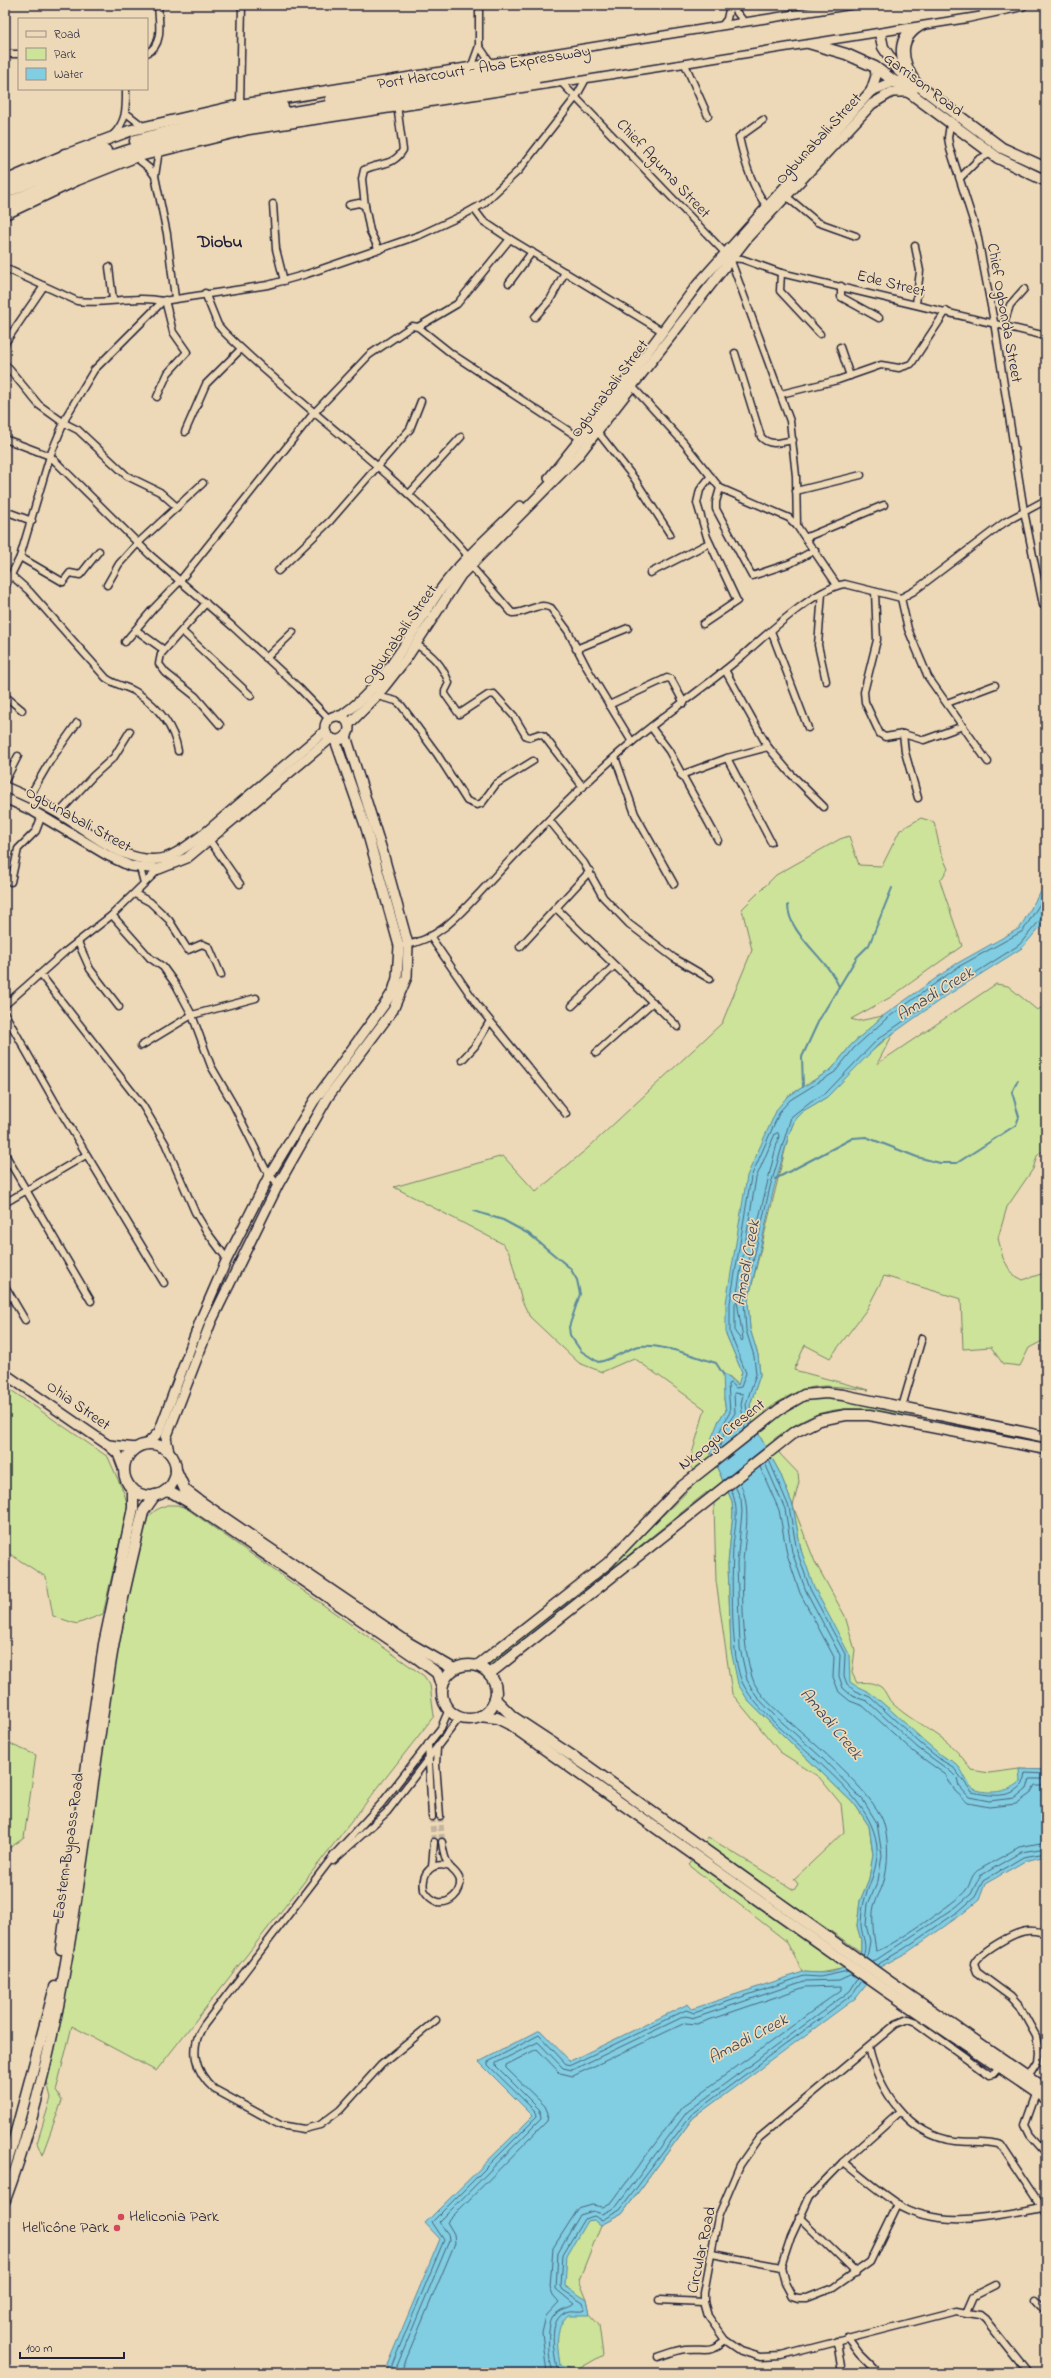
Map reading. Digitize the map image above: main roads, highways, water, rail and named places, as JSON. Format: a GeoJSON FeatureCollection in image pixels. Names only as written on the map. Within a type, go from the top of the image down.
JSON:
{"type":"FeatureCollection","features":[{"type":"Feature","properties":{"kind":"highway","name":"Port Harcourt - Aba Expressway"},"geometry":{"type":"LineString","coordinates":[[5,205],[30,195],[77,170],[135,153],[277,116],[923,5]]}},
{"type":"Feature","properties":{"kind":"highway","name":"Port Harcourt - Aba Expressway"},"geometry":{"type":"LineString","coordinates":[[5,192],[36,180],[111,143],[157,134],[227,117],[979,5]]}},
{"type":"Feature","properties":{"kind":"highway"},"geometry":{"type":"LineString","coordinates":[[912,88],[906,71],[903,52],[908,33],[923,22]]}},
{"type":"Feature","properties":{"kind":"highway"},"geometry":{"type":"LineString","coordinates":[[65,155],[111,143]]}},
{"type":"Feature","properties":{"kind":"highway"},"geometry":{"type":"LineString","coordinates":[[77,180],[91,170],[135,153]]}},
{"type":"Feature","properties":{"kind":"main road"},"geometry":{"type":"LineString","coordinates":[[111,143],[145,127],[240,105],[860,5]]}},
{"type":"Feature","properties":{"kind":"main road","name":"Garrison Road"},"geometry":{"type":"LineString","coordinates":[[874,5],[883,47],[891,62],[912,88],[950,124],[991,153],[1022,171],[1046,181]]}},
{"type":"Feature","properties":{"kind":"main road"},"geometry":{"type":"LineString","coordinates":[[135,153],[159,150],[249,129],[397,105],[560,82],[967,16],[1022,5]]}},
{"type":"Feature","properties":{"kind":"main road"},"geometry":{"type":"LineString","coordinates":[[799,14],[795,21],[794,30],[798,38],[805,42]]}},
{"type":"Feature","properties":{"kind":"main road","name":"Garrison Road"},"geometry":{"type":"LineString","coordinates":[[805,42],[846,54],[875,67],[895,81],[912,88],[1002,148],[1046,168]]}},
{"type":"Feature","properties":{"kind":"main road"},"geometry":{"type":"LineString","coordinates":[[5,181],[65,155]]}},
{"type":"Feature","properties":{"kind":"main road"},"geometry":{"type":"LineString","coordinates":[[5,214],[77,180]]}},
{"type":"Feature","properties":{"kind":"main road","name":"Nkpogu Cresent"},"geometry":{"type":"LineString","coordinates":[[477,1666],[608,1563],[694,1476],[780,1408],[804,1396],[826,1392],[1046,1437]]}},
{"type":"Feature","properties":{"kind":"main road"},"geometry":{"type":"LineString","coordinates":[[489,1674],[793,1433],[820,1420],[846,1415],[869,1415],[1046,1449]]}},
{"type":"Feature","properties":{"kind":"main road"},"geometry":{"type":"LineString","coordinates":[[176,1470],[173,1482],[165,1491],[155,1495],[145,1495],[133,1490],[126,1481],[124,1470],[126,1459],[136,1448],[147,1444],[159,1446],[169,1452],[185,1490],[413,1646],[454,1669]]}},
{"type":"Feature","properties":{"kind":"main road","name":"Eastern Bypass Road"},"geometry":{"type":"LineString","coordinates":[[5,2167],[16,2136],[55,1989],[104,1644],[133,1508],[133,1490]]}},
{"type":"Feature","properties":{"kind":"main road"},"geometry":{"type":"LineString","coordinates":[[165,1491],[173,1493],[192,1504],[437,1673],[442,1688],[443,1698],[449,1709],[460,1717],[480,1716],[498,1718],[509,1724],[846,1956]]}},
{"type":"Feature","properties":{"kind":"main road","name":"Eastern Bypass Road"},"geometry":{"type":"LineString","coordinates":[[5,2200],[18,2166],[38,2097],[50,2046],[73,1919],[112,1651],[143,1512],[155,1495]]}},
{"type":"Feature","properties":{"kind":"main road"},"geometry":{"type":"LineString","coordinates":[[442,1688],[446,1677],[454,1669],[465,1665],[477,1666],[489,1674],[496,1689],[495,1700],[490,1708],[480,1716]]}},
{"type":"Feature","properties":{"kind":"main road"},"geometry":{"type":"LineString","coordinates":[[495,1700],[513,1716],[589,1767],[846,1956],[1001,2064],[1036,2094],[1046,2099]]}},
{"type":"Feature","properties":{"kind":"main road"},"geometry":{"type":"LineString","coordinates":[[1001,2064],[1046,2089]]}},
{"type":"Feature","properties":{"kind":"water","name":"Amadi Creek"},"geometry":{"type":"Polygon","coordinates":[[[1046,888],[1046,920],[1022,948],[943,998],[881,1042],[827,1097],[803,1111],[795,1119],[789,1134],[774,1188],[748,1301],[750,1329],[758,1355],[760,1375],[750,1405],[752,1422],[780,1473],[793,1506],[801,1550],[814,1587],[849,1654],[850,1682],[873,1695],[933,1749],[955,1763],[961,1770],[969,1785],[974,1789],[986,1792],[998,1792],[1011,1788],[1020,1782],[1019,1769],[1046,1770],[1046,1856],[1025,1861],[985,1884],[979,1900],[962,1914],[908,1952],[880,1967],[857,1997],[693,2118],[622,2214],[601,2225],[594,2220],[587,2221],[567,2255],[565,2286],[587,2300],[590,2315],[568,2315],[563,2321],[558,2333],[560,2366],[577,2370],[575,2373],[388,2373],[387,2365],[440,2239],[425,2223],[533,2116],[479,2062],[540,2030],[570,2061],[688,2004],[692,2009],[803,1972],[821,1973],[842,1969],[861,1952],[861,1940],[857,1926],[860,1901],[869,1879],[873,1854],[869,1826],[856,1806],[749,1702],[738,1684],[731,1650],[728,1564],[733,1513],[732,1501],[710,1452],[712,1437],[719,1420],[726,1411],[723,1373],[738,1385],[742,1372],[726,1334],[726,1303],[747,1176],[777,1109],[787,1097],[832,1069],[851,1045],[883,1016],[956,964],[1020,928],[1039,894],[1046,888]]]}},
{"type":"Feature","properties":{"kind":"waterway"},"geometry":{"type":"LineString","coordinates":[[803,1087],[802,1057],[819,1020],[857,957],[869,945],[892,888]]}},
{"type":"Feature","properties":{"kind":"waterway"},"geometry":{"type":"LineString","coordinates":[[788,905],[794,926],[834,976],[839,987]]}},
{"type":"Feature","properties":{"kind":"waterway"},"geometry":{"type":"LineString","coordinates":[[775,1179],[853,1138],[866,1137],[917,1157],[940,1163],[957,1163],[1016,1125],[1019,1117],[1012,1092],[1018,1080]]}},
{"type":"Feature","properties":{"kind":"waterway"},"geometry":{"type":"LineString","coordinates":[[474,1211],[503,1220],[529,1234],[570,1268],[577,1280],[580,1294],[569,1327],[570,1335],[581,1351],[598,1362],[612,1358],[635,1347],[653,1346],[716,1363],[723,1374]]}},
{"type":"Feature","properties":{"kind":"tunnel"},"geometry":{"type":"LineString","coordinates":[[440,1816],[442,1842]]}},
{"type":"Feature","properties":{"kind":"tunnel"},"geometry":{"type":"LineString","coordinates":[[432,1817],[434,1842]]}},
{"type":"Feature","properties":{"kind":"place","name":"Heliconia Park"},"geometry":{"type":"Point","coordinates":[121,2217]}},
{"type":"Feature","properties":{"kind":"place","name":"Hel'icône Park"},"geometry":{"type":"Point","coordinates":[117,2228]}},
{"type":"Feature","properties":{"kind":"district","name":"Diobu"},"geometry":{"type":"Point","coordinates":[220,243]}}]}
